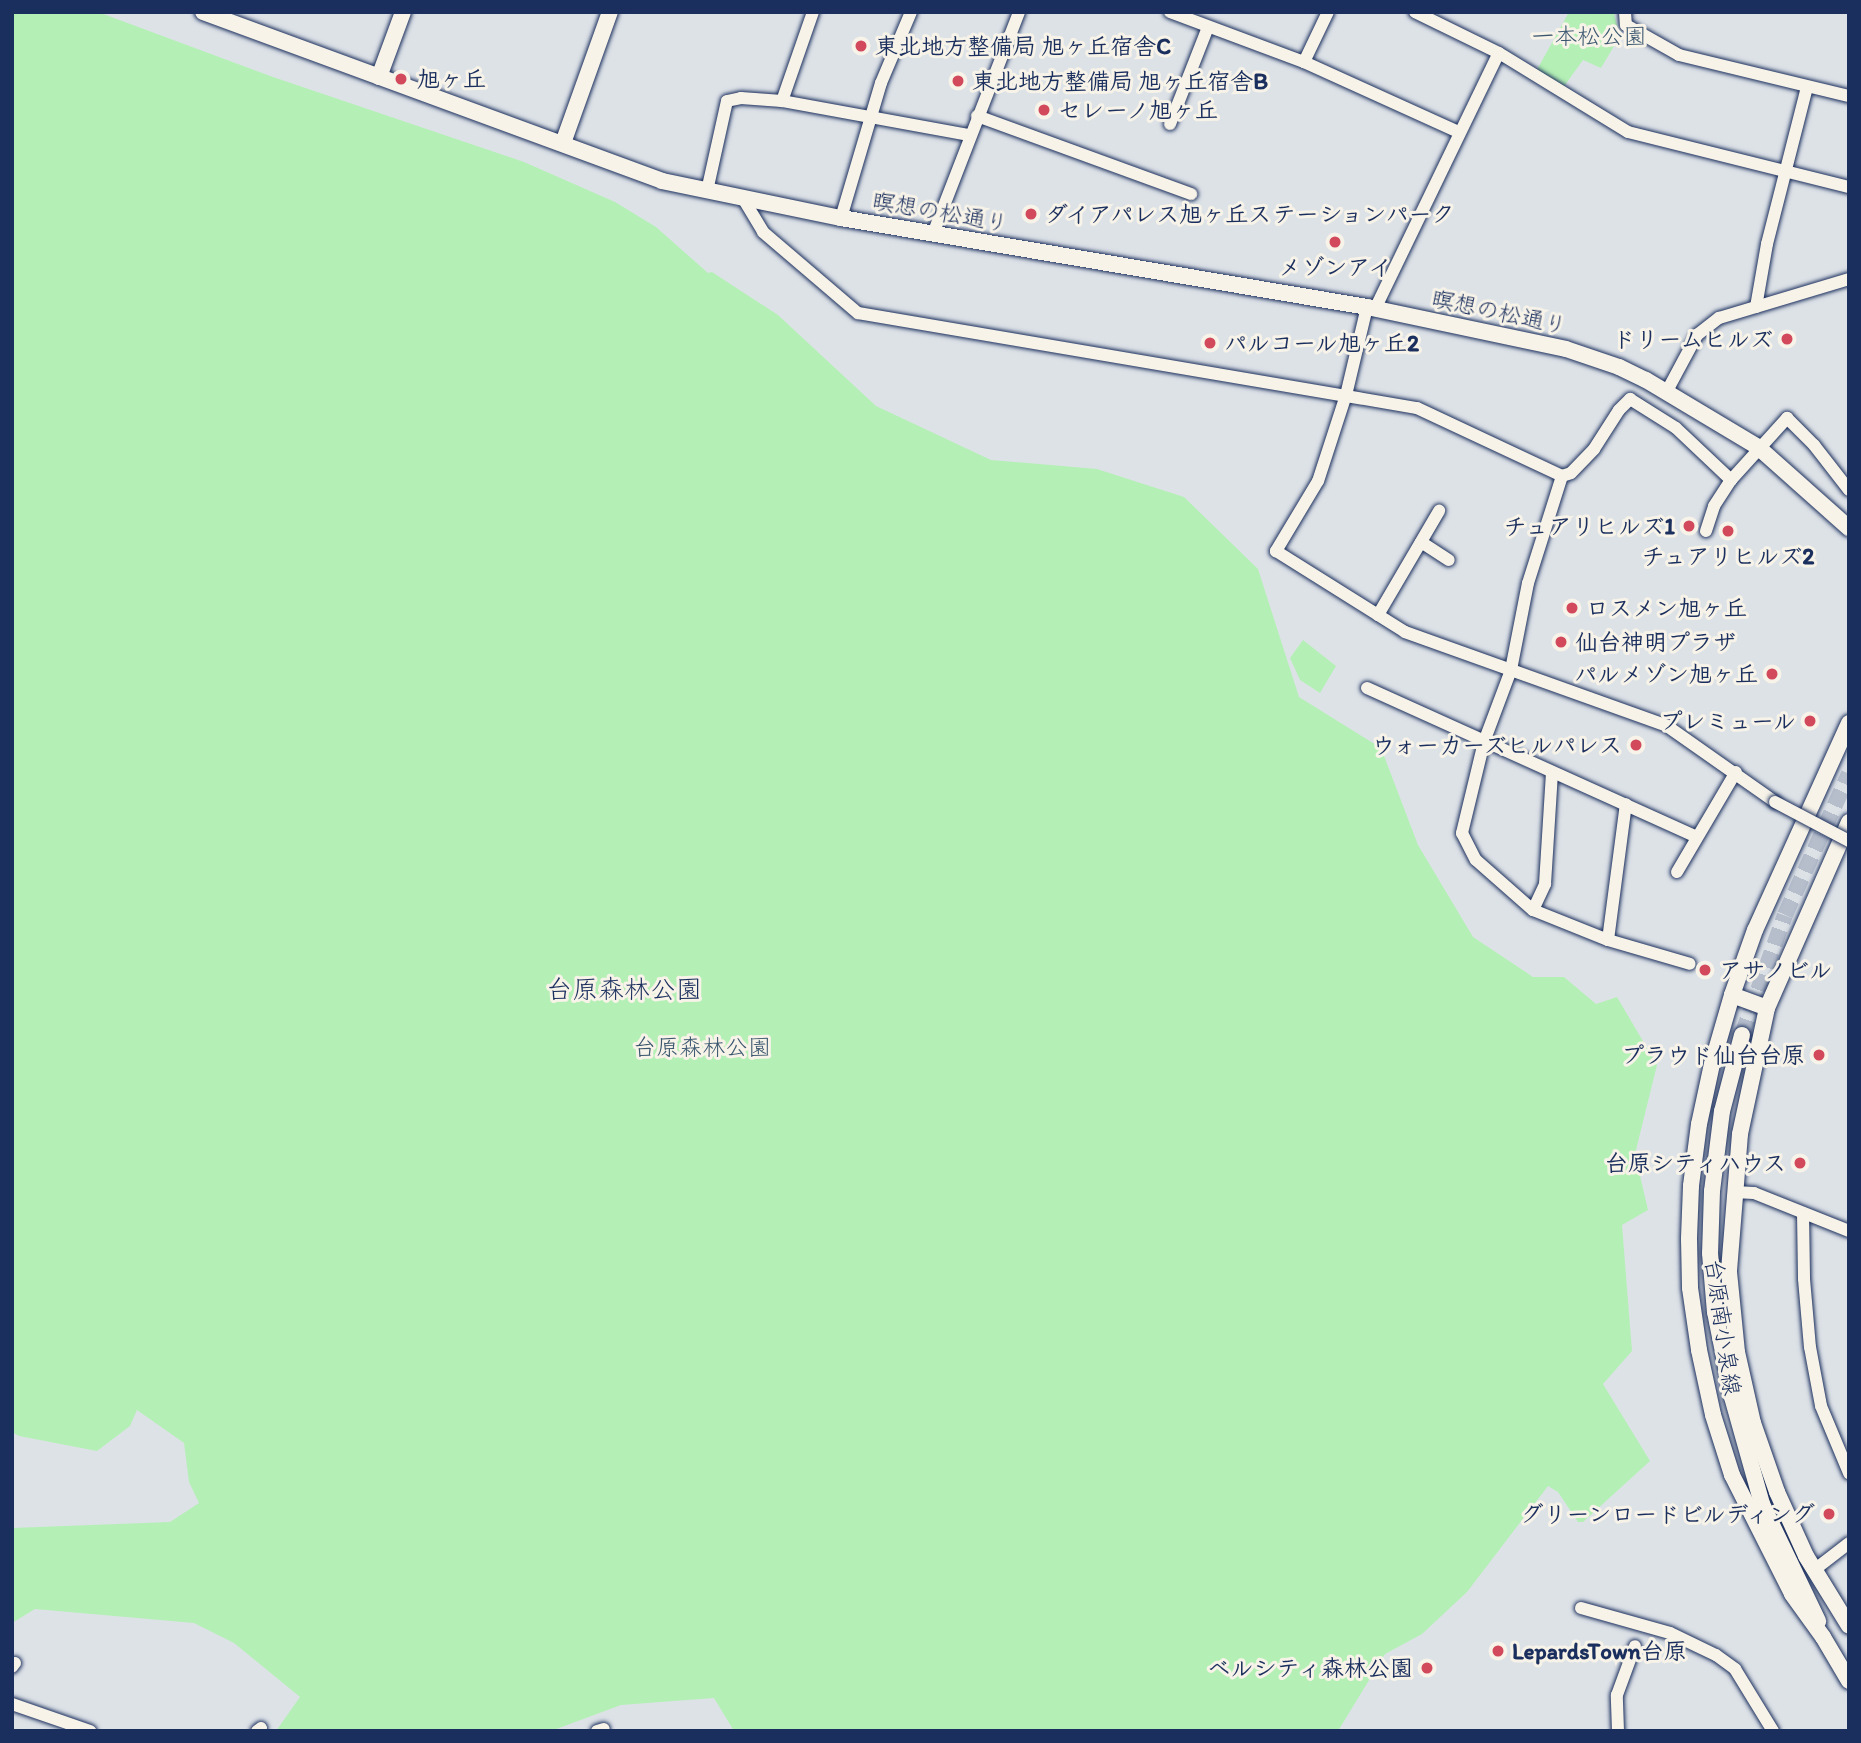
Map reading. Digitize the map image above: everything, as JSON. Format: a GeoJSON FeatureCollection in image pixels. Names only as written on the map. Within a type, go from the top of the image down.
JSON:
{"type":"FeatureCollection","features":[{"type":"Feature","properties":{"kind":"street","name":"瞑想の松通り"},"geometry":{"type":"LineString","coordinates":[[204,12],[662,181],[841,218],[1371,308],[1566,349],[1619,367],[1667,391],[1758,447],[1849,528]]}},
{"type":"Feature","properties":{"kind":"street"},"geometry":{"type":"LineString","coordinates":[[379,76],[403,12]]}},
{"type":"Feature","properties":{"kind":"street"},"geometry":{"type":"LineString","coordinates":[[563,143],[610,12]]}},
{"type":"Feature","properties":{"kind":"street"},"geometry":{"type":"LineString","coordinates":[[782,101],[813,12]]}},
{"type":"Feature","properties":{"kind":"street"},"geometry":{"type":"LineString","coordinates":[[841,218],[881,83],[911,12]]}},
{"type":"Feature","properties":{"kind":"street"},"geometry":{"type":"LineString","coordinates":[[933,234],[969,135],[1019,12]]}},
{"type":"Feature","properties":{"kind":"street"},"geometry":{"type":"LineString","coordinates":[[1170,12],[1304,62],[1458,132]]}},
{"type":"Feature","properties":{"kind":"street"},"geometry":{"type":"LineString","coordinates":[[1304,62],[1328,12]]}},
{"type":"Feature","properties":{"kind":"street"},"geometry":{"type":"LineString","coordinates":[[1415,12],[1499,53],[1628,132],[1849,187]]}},
{"type":"Feature","properties":{"kind":"street"},"geometry":{"type":"LineString","coordinates":[[1625,12],[1626,25],[1679,55],[1849,96]]}},
{"type":"Feature","properties":{"kind":"street"},"geometry":{"type":"LineString","coordinates":[[1170,124],[1208,27]]}},
{"type":"Feature","properties":{"kind":"street"},"geometry":{"type":"LineString","coordinates":[[1499,53],[1371,308],[1318,481],[1276,551],[1405,632],[1667,726],[1775,802],[1849,841]]}},
{"type":"Feature","properties":{"kind":"street"},"geometry":{"type":"LineString","coordinates":[[1756,307],[1767,244],[1807,87]]}},
{"type":"Feature","properties":{"kind":"street"},"geometry":{"type":"LineString","coordinates":[[707,191],[727,101],[741,98],[782,101],[969,135]]}},
{"type":"Feature","properties":{"kind":"street"},"geometry":{"type":"LineString","coordinates":[[977,116],[1191,194]]}},
{"type":"Feature","properties":{"kind":"street"},"geometry":{"type":"LineString","coordinates":[[744,200],[763,232],[858,313],[1417,408],[1562,476],[1571,473],[1594,449],[1630,398],[1676,428],[1731,480]]}},
{"type":"Feature","properties":{"kind":"street"},"geometry":{"type":"LineString","coordinates":[[1667,391],[1697,335],[1719,318],[1849,279]]}},
{"type":"Feature","properties":{"kind":"street"},"geometry":{"type":"LineString","coordinates":[[1706,531],[1714,506],[1731,480],[1787,418],[1814,445],[1849,490]]}},
{"type":"Feature","properties":{"kind":"street"},"geometry":{"type":"LineString","coordinates":[[1562,476],[1528,583],[1511,670],[1484,742],[1462,833],[1476,860],[1533,910],[1608,940],[1689,964]]}},
{"type":"Feature","properties":{"kind":"street"},"geometry":{"type":"LineString","coordinates":[[1378,615],[1439,511]]}},
{"type":"Feature","properties":{"kind":"street"},"geometry":{"type":"LineString","coordinates":[[1421,542],[1449,559]]}},
{"type":"Feature","properties":{"kind":"street"},"geometry":{"type":"LineString","coordinates":[[1367,688],[1697,837]]}},
{"type":"Feature","properties":{"kind":"street","name":"台原南小泉線"},"geometry":{"type":"LineString","coordinates":[[1849,723],[1755,930],[1712,1064],[1699,1124],[1691,1186],[1690,1288],[1713,1415],[1732,1475],[1791,1594],[1823,1637],[1849,1681]]}},
{"type":"Feature","properties":{"kind":"street"},"geometry":{"type":"LineString","coordinates":[[1533,910],[1545,884],[1552,772]]}},
{"type":"Feature","properties":{"kind":"street"},"geometry":{"type":"LineString","coordinates":[[1677,872],[1736,772]]}},
{"type":"Feature","properties":{"kind":"street"},"geometry":{"type":"LineString","coordinates":[[1608,940],[1626,804]]}},
{"type":"Feature","properties":{"kind":"street"},"geometry":{"type":"LineString","coordinates":[[1849,822],[1768,1008],[1740,1134],[1729,1272],[1737,1352],[1753,1423],[1777,1492],[1810,1563],[1849,1626]]}},
{"type":"Feature","properties":{"kind":"street"},"geometry":{"type":"LineString","coordinates":[[1732,995],[1768,1008]]}},
{"type":"Feature","properties":{"kind":"street"},"geometry":{"type":"LineString","coordinates":[[1742,1035],[1722,1111],[1712,1191],[1710,1253],[1723,1356],[1762,1504],[1812,1603],[1823,1637]]}},
{"type":"Feature","properties":{"kind":"street"},"geometry":{"type":"LineString","coordinates":[[1734,1192],[1754,1193],[1849,1231]]}},
{"type":"Feature","properties":{"kind":"street"},"geometry":{"type":"LineString","coordinates":[[1803,1213],[1804,1279],[1810,1347],[1821,1406],[1849,1474]]}},
{"type":"Feature","properties":{"kind":"street"},"geometry":{"type":"LineString","coordinates":[[1743,1439],[1791,1543],[1810,1563]]}},
{"type":"Feature","properties":{"kind":"street"},"geometry":{"type":"LineString","coordinates":[[1810,1563],[1849,1543]]}},
{"type":"Feature","properties":{"kind":"street"},"geometry":{"type":"LineString","coordinates":[[1581,1608],[1670,1633],[1716,1655],[1735,1669],[1773,1731]]}},
{"type":"Feature","properties":{"kind":"street"},"geometry":{"type":"LineString","coordinates":[[1618,1731],[1617,1695],[1635,1646]]}},
{"type":"Feature","properties":{"kind":"street"},"geometry":{"type":"LineString","coordinates":[[12,1704],[90,1731]]}},
{"type":"Feature","properties":{"kind":"green space","name":"台原森林公園"},"geometry":{"type":"Polygon","coordinates":[[[12,12],[98,12],[273,77],[524,162],[615,202],[656,227],[708,273],[712,272],[778,315],[876,406],[991,460],[1097,469],[1184,497],[1258,569],[1299,697],[1381,748],[1418,845],[1473,937],[1533,977],[1564,977],[1596,1004],[1617,997],[1657,1065],[1635,1154],[1648,1210],[1622,1225],[1632,1351],[1603,1384],[1650,1461],[1583,1522],[1578,1522],[1558,1492],[1548,1486],[1467,1592],[1422,1634],[1385,1654],[1338,1731],[734,1731],[714,1698],[621,1705],[551,1731],[276,1731],[300,1697],[234,1643],[194,1623],[35,1609],[12,1623],[12,1528],[170,1522],[199,1503],[189,1482],[184,1443],[137,1410],[130,1426],[97,1451],[19,1436],[12,1432],[12,12]]]}},
{"type":"Feature","properties":{"kind":"green space","name":"一本松公園"},"geometry":{"type":"Polygon","coordinates":[[[1569,12],[1614,14],[1620,36],[1601,68],[1583,60],[1560,92],[1534,75],[1569,12]]]}},
{"type":"Feature","properties":{"kind":"green space"},"geometry":{"type":"Polygon","coordinates":[[[1303,640],[1336,666],[1320,693],[1300,680],[1290,658],[1303,640]]]}},
{"type":"Feature","properties":{"kind":"tunnel"},"geometry":{"type":"LineString","coordinates":[[1742,1035],[1785,915],[1849,774]]}},
{"type":"Feature","properties":{"kind":"place","name":"東北地方整備局 旭ヶ丘宿舎C"},"geometry":{"type":"Point","coordinates":[861,46]}},
{"type":"Feature","properties":{"kind":"place","name":"旭ヶ丘"},"geometry":{"type":"Point","coordinates":[401,79]}},
{"type":"Feature","properties":{"kind":"place","name":"東北地方整備局 旭ヶ丘宿舎B"},"geometry":{"type":"Point","coordinates":[958,81]}},
{"type":"Feature","properties":{"kind":"place","name":"セレーノ旭ヶ丘"},"geometry":{"type":"Point","coordinates":[1044,110]}},
{"type":"Feature","properties":{"kind":"place","name":"ダイアパレス旭ヶ丘ステーションパーク"},"geometry":{"type":"Point","coordinates":[1031,214]}},
{"type":"Feature","properties":{"kind":"place","name":"メゾンアイ"},"geometry":{"type":"Point","coordinates":[1335,242]}},
{"type":"Feature","properties":{"kind":"place","name":"ドリームヒルズ"},"geometry":{"type":"Point","coordinates":[1787,339]}},
{"type":"Feature","properties":{"kind":"place","name":"パルコール旭ヶ丘2"},"geometry":{"type":"Point","coordinates":[1210,343]}},
{"type":"Feature","properties":{"kind":"place","name":"チュアリヒルズ1"},"geometry":{"type":"Point","coordinates":[1689,526]}},
{"type":"Feature","properties":{"kind":"place","name":"チュアリヒルズ2"},"geometry":{"type":"Point","coordinates":[1728,531]}},
{"type":"Feature","properties":{"kind":"place","name":"ロスメン旭ヶ丘"},"geometry":{"type":"Point","coordinates":[1572,608]}},
{"type":"Feature","properties":{"kind":"place","name":"仙台神明プラザ"},"geometry":{"type":"Point","coordinates":[1561,642]}},
{"type":"Feature","properties":{"kind":"place","name":"パルメゾン旭ヶ丘"},"geometry":{"type":"Point","coordinates":[1772,674]}},
{"type":"Feature","properties":{"kind":"place","name":"プレミュール"},"geometry":{"type":"Point","coordinates":[1810,721]}},
{"type":"Feature","properties":{"kind":"place","name":"ウォーカーズヒルパレス"},"geometry":{"type":"Point","coordinates":[1636,745]}},
{"type":"Feature","properties":{"kind":"place","name":"アサノビル"},"geometry":{"type":"Point","coordinates":[1705,970]}},
{"type":"Feature","properties":{"kind":"place","name":"プラウド仙台台原"},"geometry":{"type":"Point","coordinates":[1819,1055]}},
{"type":"Feature","properties":{"kind":"place","name":"台原シティハウス"},"geometry":{"type":"Point","coordinates":[1800,1163]}},
{"type":"Feature","properties":{"kind":"place","name":"グリーンロードビルディング"},"geometry":{"type":"Point","coordinates":[1829,1514]}},
{"type":"Feature","properties":{"kind":"place","name":"LepardsTown台原"},"geometry":{"type":"Point","coordinates":[1498,1651]}},
{"type":"Feature","properties":{"kind":"place","name":"ベルシティ森林公園"},"geometry":{"type":"Point","coordinates":[1427,1668]}},
{"type":"Feature","properties":{"kind":"district","name":"台原森林公園"},"geometry":{"type":"Point","coordinates":[624,990]}}]}
